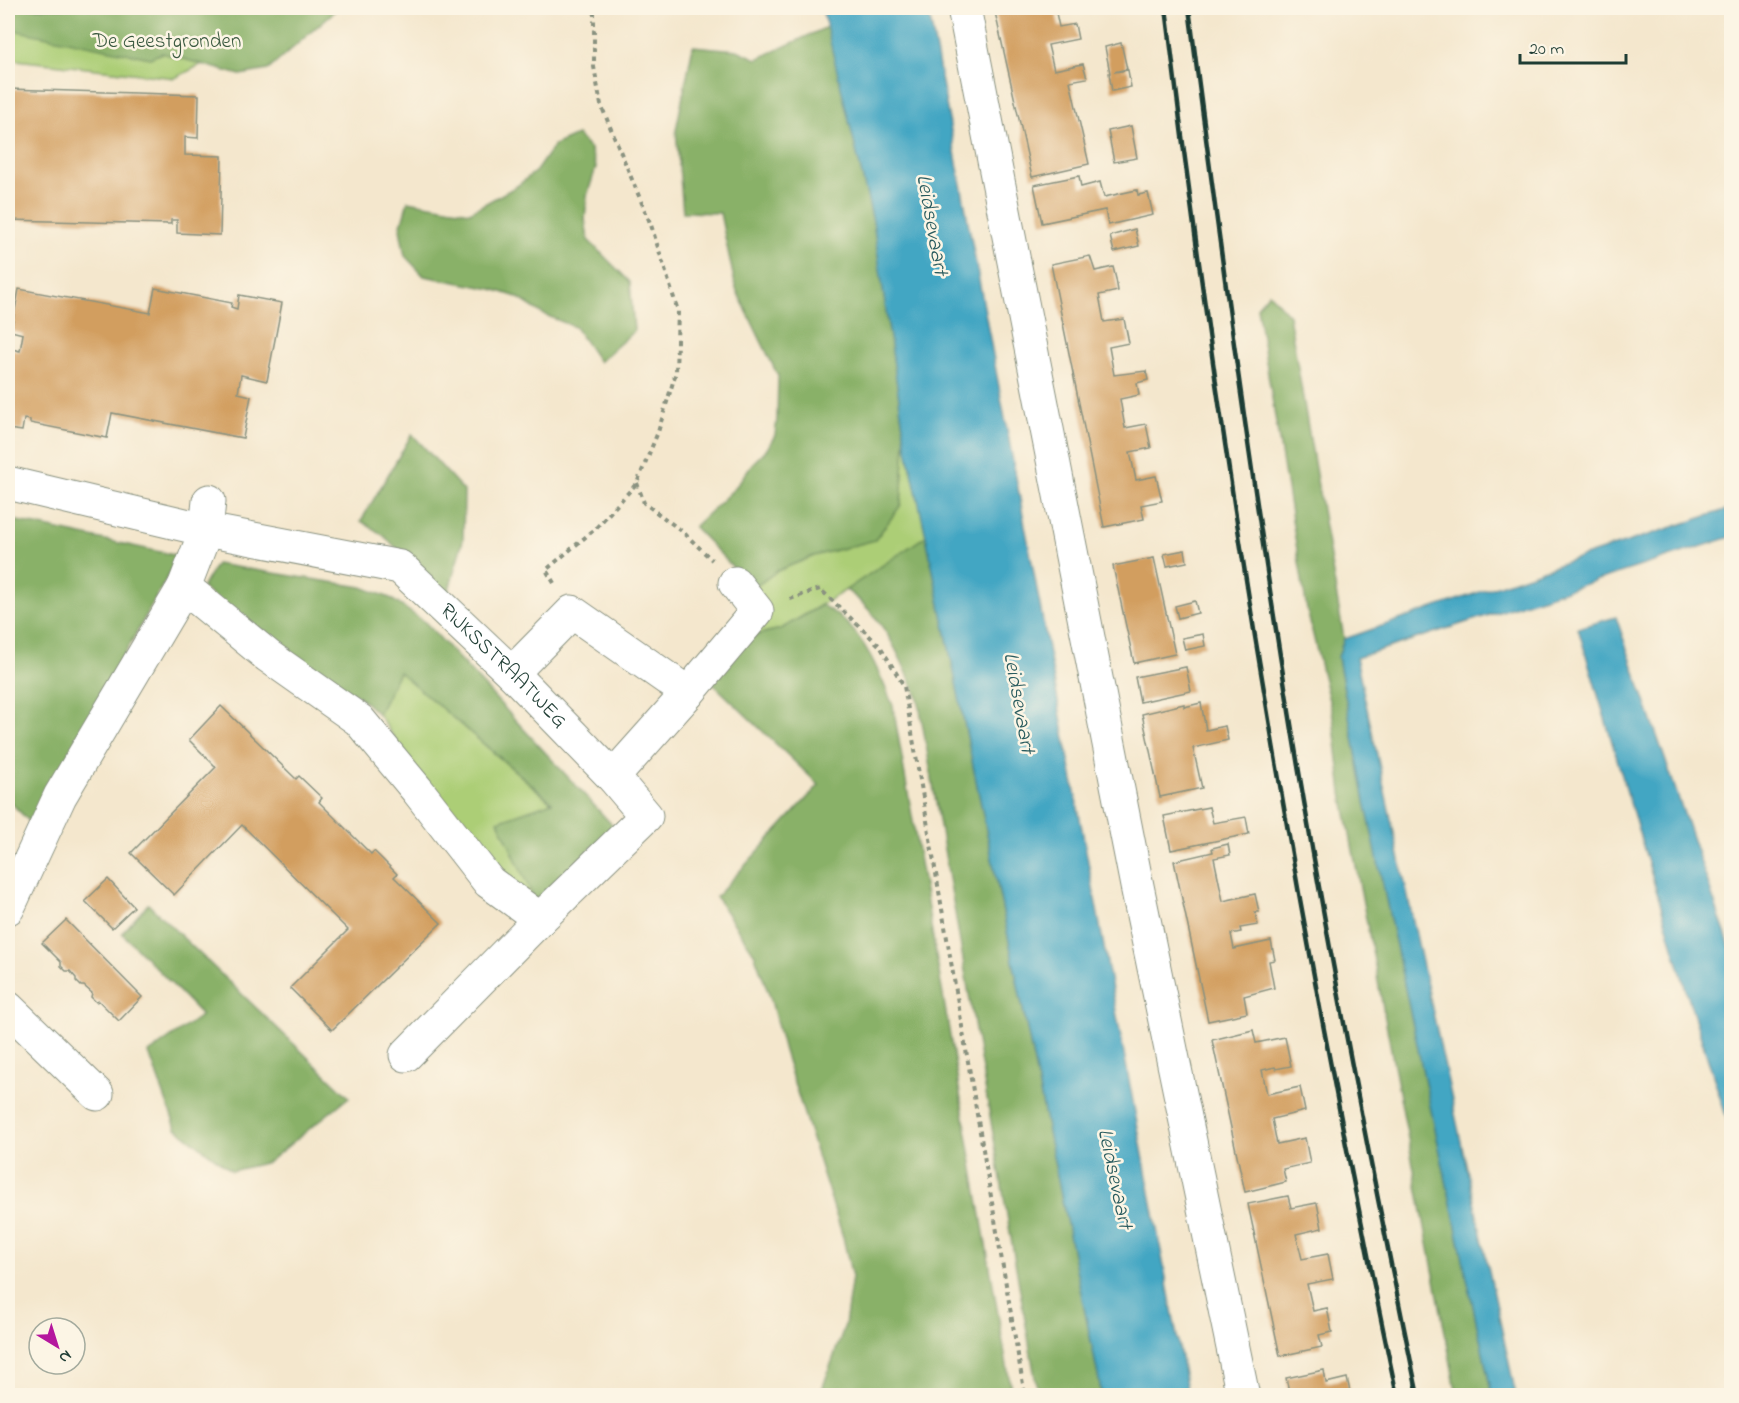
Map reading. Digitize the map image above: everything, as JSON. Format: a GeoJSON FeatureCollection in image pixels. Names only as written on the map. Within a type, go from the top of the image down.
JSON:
{"type":"FeatureCollection","features":[{"type":"Feature","properties":{"kind":"street"},"geometry":{"type":"LineString","coordinates":[[963,8],[1132,862],[1244,1395]]}},
{"type":"Feature","properties":{"kind":"street","name":"RIJKSSTRAATWEG"},"geometry":{"type":"LineString","coordinates":[[8,483],[208,516],[400,567],[512,673],[613,777],[646,816],[540,919],[406,1055]]}},
{"type":"Feature","properties":{"kind":"street"},"geometry":{"type":"LineString","coordinates":[[8,908],[60,796],[184,587],[208,516]]}},
{"type":"Feature","properties":{"kind":"street"},"geometry":{"type":"LineString","coordinates":[[613,777],[757,611],[735,583]]}},
{"type":"Feature","properties":{"kind":"street"},"geometry":{"type":"LineString","coordinates":[[184,587],[268,656],[359,720],[489,882],[540,919]]}},
{"type":"Feature","properties":{"kind":"street"},"geometry":{"type":"LineString","coordinates":[[512,673],[572,612],[688,693]]}},
{"type":"Feature","properties":{"kind":"street"},"geometry":{"type":"LineString","coordinates":[[8,1008],[97,1094]]}},
{"type":"Feature","properties":{"kind":"path"},"geometry":{"type":"LineString","coordinates":[[572,612],[546,570],[595,529],[637,483],[658,432],[676,372],[678,311],[651,225],[601,105],[594,67],[594,8]]}},
{"type":"Feature","properties":{"kind":"path"},"geometry":{"type":"LineString","coordinates":[[637,483],[644,503],[683,532],[735,583]]}},
{"type":"Feature","properties":{"kind":"path"},"geometry":{"type":"LineString","coordinates":[[757,611],[820,589],[880,646],[904,686],[1025,1395]]}},
{"type":"Feature","properties":{"kind":"green space","name":"De Geestgronden"},"geometry":{"type":"Polygon","coordinates":[[[8,8],[312,8],[175,78],[8,59],[8,8]]]}},
{"type":"Feature","properties":{"kind":"green space","name":"De Geestgronden"},"geometry":{"type":"Polygon","coordinates":[[[8,8],[338,8],[268,70],[240,75],[162,53],[150,58],[8,29],[8,8]]]}},
{"type":"Feature","properties":{"kind":"green space"},"geometry":{"type":"Polygon","coordinates":[[[827,27],[873,221],[905,440],[901,505],[875,540],[814,556],[777,571],[747,593],[731,565],[694,527],[735,488],[752,464],[767,449],[775,435],[778,376],[736,289],[720,213],[683,212],[676,130],[693,46],[737,50],[757,59],[827,27]]]}},
{"type":"Feature","properties":{"kind":"green space"},"geometry":{"type":"Polygon","coordinates":[[[577,135],[590,149],[596,167],[587,196],[585,219],[588,240],[630,282],[634,331],[599,362],[575,327],[543,314],[517,297],[492,289],[424,276],[405,256],[400,229],[408,201],[470,212],[517,186],[536,171],[554,145],[577,135]]]}},
{"type":"Feature","properties":{"kind":"green space"},"geometry":{"type":"Polygon","coordinates":[[[1269,293],[1289,315],[1344,639],[1338,658],[1365,801],[1492,1395],[1457,1395],[1342,793],[1333,717],[1307,610],[1257,307],[1269,293]]]}},
{"type":"Feature","properties":{"kind":"green space"},"geometry":{"type":"Polygon","coordinates":[[[412,434],[464,491],[463,540],[447,597],[383,535],[361,521],[412,434]]]}},
{"type":"Feature","properties":{"kind":"green space"},"geometry":{"type":"Polygon","coordinates":[[[905,440],[926,536],[846,590],[781,629],[747,637],[747,593],[777,571],[814,556],[901,505],[905,440]]]}},
{"type":"Feature","properties":{"kind":"green space"},"geometry":{"type":"Polygon","coordinates":[[[8,519],[179,556],[31,823],[8,800],[8,519]]]}},
{"type":"Feature","properties":{"kind":"green space"},"geometry":{"type":"Polygon","coordinates":[[[926,536],[1102,1395],[1038,1395],[918,698],[898,653],[881,625],[859,600],[846,590],[926,536]]]}},
{"type":"Feature","properties":{"kind":"green space"},"geometry":{"type":"Polygon","coordinates":[[[216,564],[362,587],[390,598],[426,623],[614,827],[535,901],[498,821],[552,802],[399,672],[378,714],[358,696],[311,670],[202,588],[216,564]]]}},
{"type":"Feature","properties":{"kind":"green space"},"geometry":{"type":"Polygon","coordinates":[[[822,605],[841,618],[858,636],[872,659],[893,706],[1012,1395],[820,1395],[845,1325],[852,1277],[843,1237],[784,1051],[771,1000],[754,953],[716,897],[819,785],[706,677],[747,637],[781,629],[822,605]]]}},
{"type":"Feature","properties":{"kind":"green space"},"geometry":{"type":"Polygon","coordinates":[[[399,671],[552,803],[535,901],[487,874],[378,714],[399,671]]]}},
{"type":"Feature","properties":{"kind":"green space"},"geometry":{"type":"Polygon","coordinates":[[[148,904],[349,1097],[268,1162],[232,1171],[176,1128],[149,1053],[202,1015],[122,933],[148,904]]]}},
{"type":"Feature","properties":{"kind":"water","name":"Leidsevaart"},"geometry":{"type":"Polygon","coordinates":[[[822,8],[928,8],[1188,1395],[1102,1395],[905,440],[873,221],[822,8]]]}},
{"type":"Feature","properties":{"kind":"water"},"geometry":{"type":"Polygon","coordinates":[[[1731,508],[1731,537],[1356,658],[1516,1395],[1492,1395],[1365,801],[1338,657],[1344,639],[1731,508]]]}},
{"type":"Feature","properties":{"kind":"water"},"geometry":{"type":"Polygon","coordinates":[[[1616,617],[1731,950],[1731,1132],[1689,1000],[1578,628],[1616,617]]]}},
{"type":"Feature","properties":{"kind":"building"},"geometry":{"type":"Polygon","coordinates":[[[1014,8],[1055,8],[1059,27],[1075,24],[1078,39],[1048,45],[1054,70],[1083,64],[1087,78],[1070,81],[1089,164],[1032,177],[995,12],[1014,8]]]}},
{"type":"Feature","properties":{"kind":"building"},"geometry":{"type":"Polygon","coordinates":[[[1121,43],[1127,69],[1114,72],[1128,70],[1131,87],[1112,91],[1105,47],[1121,43]]]}},
{"type":"Feature","properties":{"kind":"building"},"geometry":{"type":"Polygon","coordinates":[[[8,89],[199,95],[198,138],[185,137],[185,155],[222,156],[220,235],[177,233],[177,220],[171,220],[171,224],[8,220],[8,89]]]}},
{"type":"Feature","properties":{"kind":"building"},"geometry":{"type":"Polygon","coordinates":[[[1131,126],[1137,158],[1114,162],[1108,131],[1131,126]]]}},
{"type":"Feature","properties":{"kind":"building"},"geometry":{"type":"Polygon","coordinates":[[[1079,176],[1081,187],[1100,182],[1104,197],[1137,190],[1138,195],[1148,193],[1153,215],[1108,225],[1105,210],[1042,223],[1034,185],[1079,176]]]}},
{"type":"Feature","properties":{"kind":"building"},"geometry":{"type":"Polygon","coordinates":[[[1135,229],[1139,246],[1114,252],[1110,236],[1135,229]]]}},
{"type":"Feature","properties":{"kind":"building"},"geometry":{"type":"Polygon","coordinates":[[[1090,256],[1095,271],[1113,267],[1118,291],[1099,295],[1104,322],[1124,319],[1129,343],[1109,347],[1114,375],[1146,371],[1148,380],[1137,383],[1139,395],[1120,399],[1125,428],[1146,424],[1151,448],[1130,452],[1136,480],[1156,476],[1162,501],[1141,505],[1144,519],[1104,527],[1051,264],[1090,256]]]}},
{"type":"Feature","properties":{"kind":"building"},"geometry":{"type":"Polygon","coordinates":[[[155,288],[232,303],[231,307],[237,309],[239,295],[282,303],[267,381],[241,375],[238,393],[251,396],[243,438],[112,413],[107,438],[30,423],[30,420],[24,419],[22,431],[8,429],[8,348],[20,351],[23,334],[11,331],[19,289],[150,313],[155,288]]]}},
{"type":"Feature","properties":{"kind":"building"},"geometry":{"type":"Polygon","coordinates":[[[1185,550],[1187,562],[1167,566],[1164,554],[1185,550]]]}},
{"type":"Feature","properties":{"kind":"building"},"geometry":{"type":"Polygon","coordinates":[[[1154,558],[1175,654],[1134,663],[1113,566],[1154,558]]]}},
{"type":"Feature","properties":{"kind":"building"},"geometry":{"type":"Polygon","coordinates":[[[1195,601],[1198,613],[1178,618],[1175,606],[1195,601]]]}},
{"type":"Feature","properties":{"kind":"building"},"geometry":{"type":"Polygon","coordinates":[[[1203,634],[1205,646],[1185,650],[1182,638],[1203,634]]]}},
{"type":"Feature","properties":{"kind":"building"},"geometry":{"type":"Polygon","coordinates":[[[1186,667],[1191,691],[1140,702],[1135,677],[1186,667]]]}},
{"type":"Feature","properties":{"kind":"building"},"geometry":{"type":"Polygon","coordinates":[[[1201,703],[1206,730],[1225,726],[1228,740],[1193,748],[1202,788],[1160,797],[1142,714],[1184,704],[1184,707],[1201,703]]]}},
{"type":"Feature","properties":{"kind":"building"},"geometry":{"type":"Polygon","coordinates":[[[221,706],[296,779],[299,776],[322,798],[319,802],[371,854],[374,851],[397,874],[394,877],[441,923],[332,1030],[290,988],[348,930],[242,825],[174,895],[131,853],[216,767],[189,740],[221,706]]]}},
{"type":"Feature","properties":{"kind":"building"},"geometry":{"type":"Polygon","coordinates":[[[1209,807],[1213,823],[1246,817],[1249,834],[1171,850],[1164,816],[1209,807]]]}},
{"type":"Feature","properties":{"kind":"building"},"geometry":{"type":"Polygon","coordinates":[[[1228,844],[1230,855],[1214,858],[1223,901],[1255,894],[1259,912],[1255,912],[1258,925],[1240,928],[1241,932],[1231,934],[1234,949],[1271,941],[1275,960],[1269,961],[1274,988],[1244,996],[1247,1013],[1208,1021],[1174,861],[1213,852],[1212,848],[1228,844]]]}},
{"type":"Feature","properties":{"kind":"building"},"geometry":{"type":"Polygon","coordinates":[[[108,879],[134,907],[112,928],[85,901],[108,879]]]}},
{"type":"Feature","properties":{"kind":"building"},"geometry":{"type":"Polygon","coordinates":[[[66,920],[142,997],[119,1021],[99,1001],[96,1002],[91,997],[92,993],[76,981],[70,971],[66,971],[61,966],[61,962],[42,943],[66,920]]]}},
{"type":"Feature","properties":{"kind":"building"},"geometry":{"type":"Polygon","coordinates":[[[1253,1030],[1256,1043],[1285,1037],[1291,1066],[1262,1070],[1267,1094],[1300,1087],[1305,1111],[1272,1119],[1277,1144],[1305,1138],[1310,1163],[1283,1169],[1286,1182],[1245,1192],[1212,1040],[1253,1030]]]}},
{"type":"Feature","properties":{"kind":"building"},"geometry":{"type":"Polygon","coordinates":[[[1288,1196],[1291,1208],[1317,1203],[1322,1228],[1296,1234],[1302,1259],[1328,1254],[1333,1279],[1307,1284],[1313,1311],[1327,1308],[1332,1332],[1319,1335],[1322,1347],[1280,1356],[1248,1204],[1288,1196]]]}},
{"type":"Feature","properties":{"kind":"building"},"geometry":{"type":"Polygon","coordinates":[[[1324,1370],[1326,1383],[1347,1378],[1351,1396],[1290,1396],[1286,1378],[1324,1370]]]}},
{"type":"Feature","properties":{"kind":"railway"},"geometry":{"type":"LineString","coordinates":[[1166,8],[1212,356],[1266,704],[1328,1050],[1397,1396]]}},
{"type":"Feature","properties":{"kind":"railway"},"geometry":{"type":"LineString","coordinates":[[1189,8],[1246,432],[1300,776],[1347,1042],[1418,1396]]}}]}
